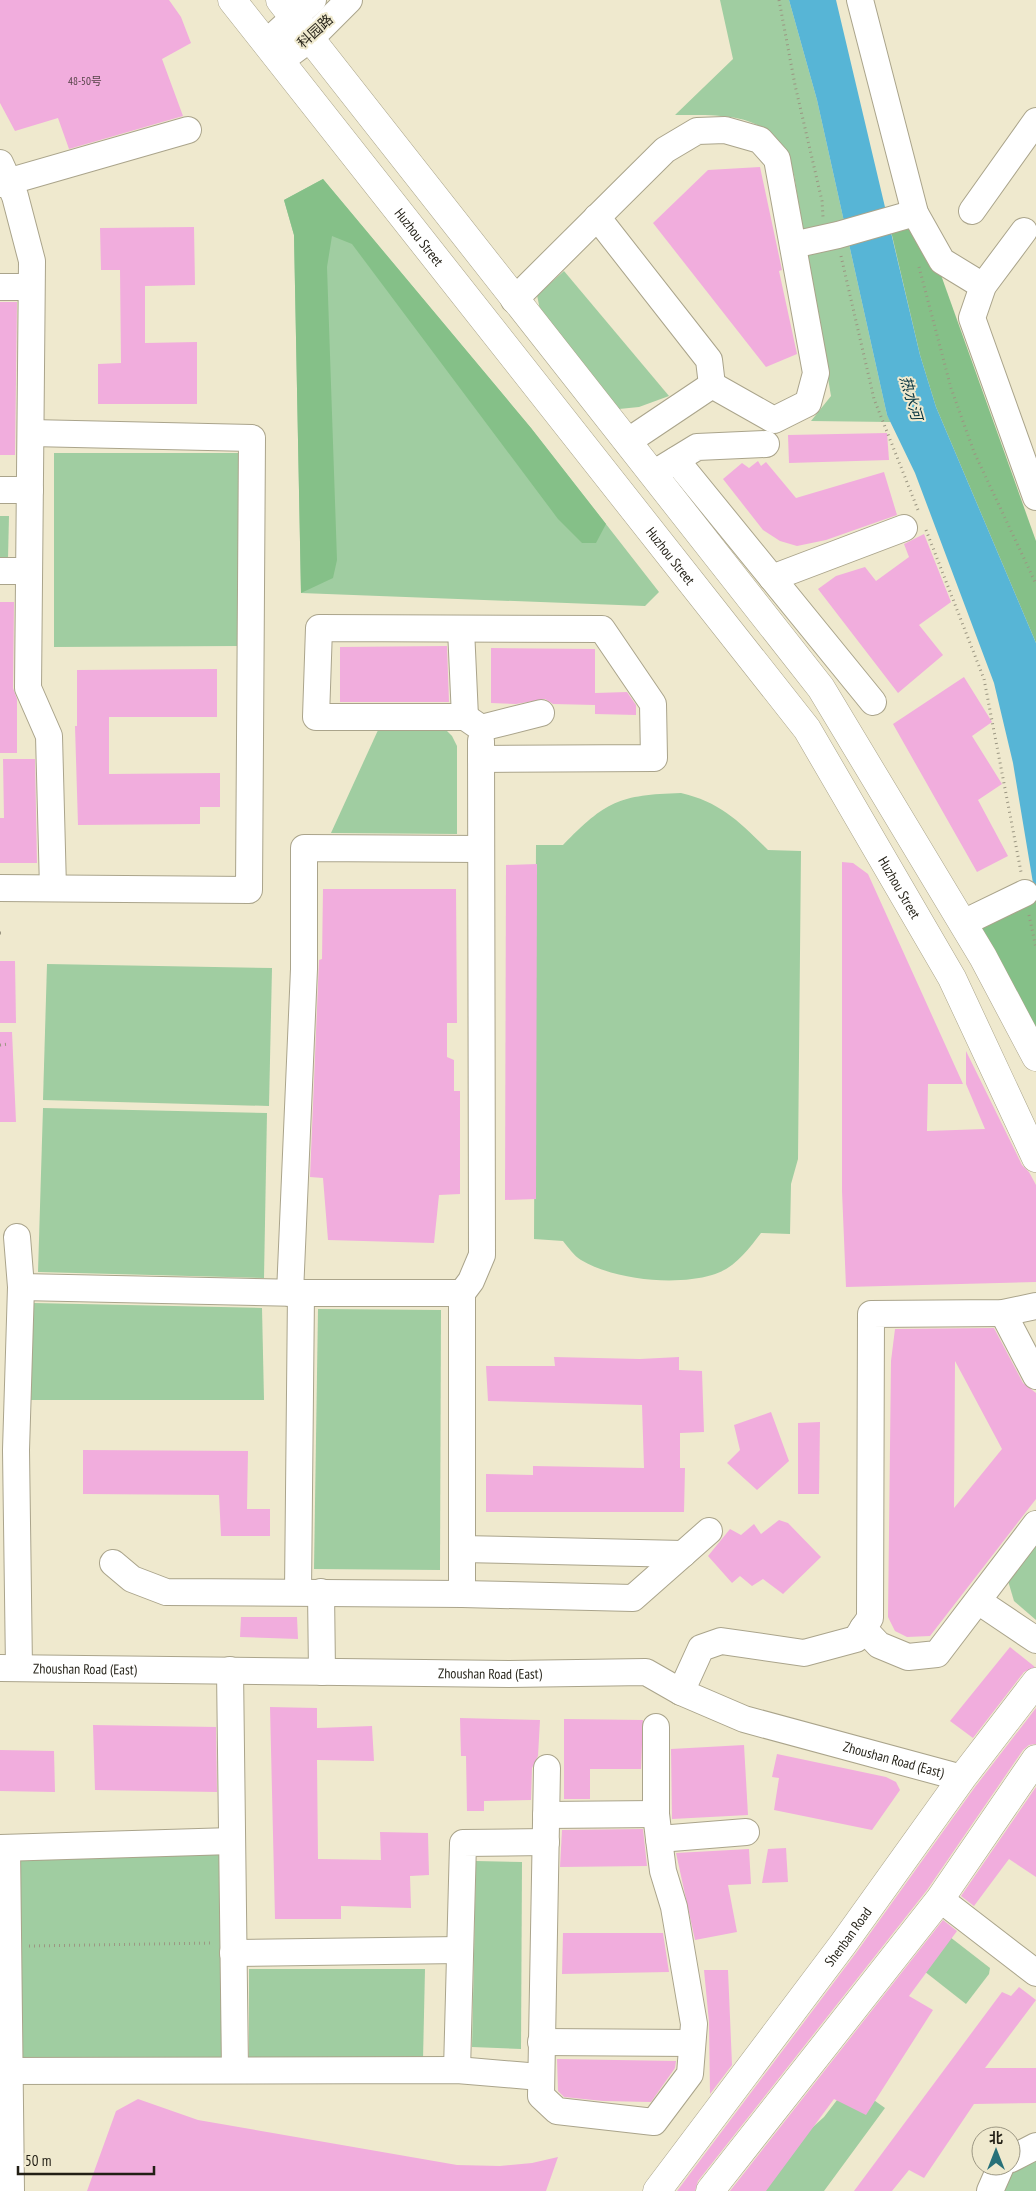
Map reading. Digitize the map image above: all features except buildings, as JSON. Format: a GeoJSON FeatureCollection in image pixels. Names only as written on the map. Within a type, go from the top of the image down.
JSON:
{"type":"FeatureCollection","features":[{"type":"Feature","properties":{"kind":"main road","name":"Huzhou Street"},"geometry":{"type":"LineString","coordinates":[[232,0],[807,729],[952,978],[1036,1158]]}},
{"type":"Feature","properties":{"kind":"main road"},"geometry":{"type":"LineString","coordinates":[[296,6],[311,38],[514,300],[821,688],[963,923],[1036,1057]]}},
{"type":"Feature","properties":{"kind":"main road","name":"Shenban Road"},"geometry":{"type":"LineString","coordinates":[[657,2191],[843,1944],[962,1778],[1036,1682]]}},
{"type":"Feature","properties":{"kind":"main road"},"geometry":{"type":"LineString","coordinates":[[710,2191],[940,1899],[1036,1759]]}},
{"type":"Feature","properties":{"kind":"street","name":"科园路"},"geometry":{"type":"LineString","coordinates":[[273,52],[311,38],[349,0]]}},
{"type":"Feature","properties":{"kind":"street"},"geometry":{"type":"LineString","coordinates":[[860,0],[908,215],[942,261],[983,286]]}},
{"type":"Feature","properties":{"kind":"street","name":"科园路"},"geometry":{"type":"LineString","coordinates":[[273,52],[296,6]]}},
{"type":"Feature","properties":{"kind":"street"},"geometry":{"type":"LineString","coordinates":[[972,210],[1036,121]]}},
{"type":"Feature","properties":{"kind":"street"},"geometry":{"type":"LineString","coordinates":[[53,888],[49,736],[28,688],[32,261],[15,196],[3,176],[188,130]]}},
{"type":"Feature","properties":{"kind":"street"},"geometry":{"type":"LineString","coordinates":[[514,300],[665,150],[697,131],[725,130],[760,140],[777,159],[816,373],[808,404],[774,420],[712,385]]}},
{"type":"Feature","properties":{"kind":"street"},"geometry":{"type":"LineString","coordinates":[[793,245],[831,237],[908,215]]}},
{"type":"Feature","properties":{"kind":"street"},"geometry":{"type":"LineString","coordinates":[[597,217],[709,360],[712,385]]}},
{"type":"Feature","properties":{"kind":"street"},"geometry":{"type":"LineString","coordinates":[[1024,231],[983,286],[972,318],[1036,497]]}},
{"type":"Feature","properties":{"kind":"street"},"geometry":{"type":"LineString","coordinates":[[0,287],[31,287]]}},
{"type":"Feature","properties":{"kind":"street"},"geometry":{"type":"LineString","coordinates":[[627,442],[712,385]]}},
{"type":"Feature","properties":{"kind":"street"},"geometry":{"type":"LineString","coordinates":[[1020,451],[1036,430]]}},
{"type":"Feature","properties":{"kind":"street"},"geometry":{"type":"LineString","coordinates":[[0,888],[250,890],[252,438],[31,433]]}},
{"type":"Feature","properties":{"kind":"street"},"geometry":{"type":"LineString","coordinates":[[652,474],[697,448],[766,444]]}},
{"type":"Feature","properties":{"kind":"street"},"geometry":{"type":"LineString","coordinates":[[676,460],[873,702]]}},
{"type":"Feature","properties":{"kind":"street"},"geometry":{"type":"LineString","coordinates":[[0,490],[30,490]]}},
{"type":"Feature","properties":{"kind":"street"},"geometry":{"type":"LineString","coordinates":[[772,578],[916,522]]}},
{"type":"Feature","properties":{"kind":"street"},"geometry":{"type":"LineString","coordinates":[[0,571],[29,571]]}},
{"type":"Feature","properties":{"kind":"street"},"geometry":{"type":"LineString","coordinates":[[481,759],[654,758],[653,704],[602,629],[319,628],[316,717],[473,722],[541,713]]}},
{"type":"Feature","properties":{"kind":"street"},"geometry":{"type":"LineString","coordinates":[[461,629],[473,722],[481,759],[482,1255],[471,1280],[462,1293],[462,1594]]}},
{"type":"Feature","properties":{"kind":"street"},"geometry":{"type":"LineString","coordinates":[[322,1672],[309,1592],[296,1293],[304,969],[304,848],[481,849]]}},
{"type":"Feature","properties":{"kind":"street"},"geometry":{"type":"LineString","coordinates":[[963,923],[1025,893]]}},
{"type":"Feature","properties":{"kind":"street"},"geometry":{"type":"LineString","coordinates":[[9,1668],[16,1450],[9,1365],[21,1287],[17,1237]]}},
{"type":"Feature","properties":{"kind":"street"},"geometry":{"type":"LineString","coordinates":[[21,1287],[296,1293],[462,1293]]}},
{"type":"Feature","properties":{"kind":"street"},"geometry":{"type":"LineString","coordinates":[[681,1692],[701,1648],[721,1641],[804,1653],[856,1639],[870,1618],[871,1314],[1003,1313],[1036,1306]]}},
{"type":"Feature","properties":{"kind":"street"},"geometry":{"type":"LineString","coordinates":[[1003,1313],[1036,1376]]}},
{"type":"Feature","properties":{"kind":"street"},"geometry":{"type":"LineString","coordinates":[[863,1628],[879,1645],[908,1657],[937,1654],[1036,1524]]}},
{"type":"Feature","properties":{"kind":"street"},"geometry":{"type":"LineString","coordinates":[[113,1563],[132,1579],[166,1592],[309,1592],[633,1598],[709,1531]]}},
{"type":"Feature","properties":{"kind":"street"},"geometry":{"type":"LineString","coordinates":[[462,1549],[683,1554]]}},
{"type":"Feature","properties":{"kind":"street"},"geometry":{"type":"LineString","coordinates":[[978,1601],[1036,1640]]}},
{"type":"Feature","properties":{"kind":"street","name":"Zhoushan Road (East)"},"geometry":{"type":"LineString","coordinates":[[9,1668],[509,1674],[646,1672],[681,1692],[744,1719],[962,1778]]}},
{"type":"Feature","properties":{"kind":"street"},"geometry":{"type":"LineString","coordinates":[[230,1670],[235,2070]]}},
{"type":"Feature","properties":{"kind":"street"},"geometry":{"type":"LineString","coordinates":[[547,1768],[541,2096],[557,2111],[654,2122],[690,2074],[694,2024],[674,1907],[663,1871],[656,1814],[656,1727]]}},
{"type":"Feature","properties":{"kind":"street"},"geometry":{"type":"LineString","coordinates":[[546,1815],[656,1814]]}},
{"type":"Feature","properties":{"kind":"street"},"geometry":{"type":"LineString","coordinates":[[659,1839],[746,1832]]}},
{"type":"Feature","properties":{"kind":"street"},"geometry":{"type":"LineString","coordinates":[[12,2191],[6,2071],[9,1946],[3,1848],[232,1842]]}},
{"type":"Feature","properties":{"kind":"street"},"geometry":{"type":"LineString","coordinates":[[457,2070],[463,1843],[546,1842]]}},
{"type":"Feature","properties":{"kind":"street"},"geometry":{"type":"LineString","coordinates":[[940,1899],[998,1946],[1036,1973]]}},
{"type":"Feature","properties":{"kind":"street"},"geometry":{"type":"LineString","coordinates":[[233,1948],[460,1950]]}},
{"type":"Feature","properties":{"kind":"street"},"geometry":{"type":"LineString","coordinates":[[541,2042],[692,2042]]}},
{"type":"Feature","properties":{"kind":"street"},"geometry":{"type":"LineString","coordinates":[[6,2071],[457,2070],[540,2077]]}},
{"type":"Feature","properties":{"kind":"street"},"geometry":{"type":"LineString","coordinates":[[1021,2154],[1036,2146]]}},
{"type":"Feature","properties":{"kind":"street"},"geometry":{"type":"LineString","coordinates":[[990,2191],[997,2176]]}},
{"type":"Feature","properties":{"kind":"path"},"geometry":{"type":"LineString","coordinates":[[779,0],[793,76],[822,201],[831,237],[838,245],[874,399],[916,522],[984,679],[1036,948]]}},
{"type":"Feature","properties":{"kind":"path"},"geometry":{"type":"LineString","coordinates":[[917,263],[951,388],[971,443],[1036,584]]}},
{"type":"Feature","properties":{"kind":"path"},"geometry":{"type":"LineString","coordinates":[[0,1045],[9,1044]]}},
{"type":"Feature","properties":{"kind":"path"},"geometry":{"type":"LineString","coordinates":[[9,1946],[233,1948]]}},
{"type":"Feature","properties":{"kind":"green space"},"geometry":{"type":"Polygon","coordinates":[[[720,0],[789,0],[817,100],[887,415],[891,422],[811,421],[831,396],[794,175],[786,154],[776,139],[763,128],[749,121],[732,117],[675,115],[733,59],[720,0]]]}},
{"type":"Feature","properties":{"kind":"green space"},"geometry":{"type":"Polygon","coordinates":[[[323,179],[531,428],[659,592],[645,606],[301,593],[294,235],[284,200],[323,179]]]}},
{"type":"Feature","properties":{"kind":"green space"},"geometry":{"type":"Polygon","coordinates":[[[323,179],[531,428],[606,524],[596,543],[582,543],[558,519],[352,244],[332,236],[327,267],[337,560],[333,578],[301,593],[294,235],[284,200],[323,179]]]}},
{"type":"Feature","properties":{"kind":"green space"},"geometry":{"type":"Polygon","coordinates":[[[911,224],[941,275],[1036,541],[1036,643],[936,407],[920,355],[890,227],[911,224]]]}},
{"type":"Feature","properties":{"kind":"green space"},"geometry":{"type":"Polygon","coordinates":[[[564,271],[669,396],[639,407],[619,409],[540,310],[537,295],[564,271]]]}},
{"type":"Feature","properties":{"kind":"green space"},"geometry":{"type":"Polygon","coordinates":[[[54,453],[238,453],[239,646],[54,647],[54,453]]]}},
{"type":"Feature","properties":{"kind":"green space"},"geometry":{"type":"Polygon","coordinates":[[[0,516],[9,516],[8,558],[0,558],[0,516]]]}},
{"type":"Feature","properties":{"kind":"green space"},"geometry":{"type":"Polygon","coordinates":[[[379,728],[444,728],[452,736],[457,746],[457,834],[331,833],[379,728]]]}},
{"type":"Feature","properties":{"kind":"green space"},"geometry":{"type":"Polygon","coordinates":[[[681,793],[707,802],[729,814],[768,850],[801,851],[798,1159],[791,1184],[790,1234],[761,1233],[734,1264],[712,1275],[681,1280],[663,1280],[628,1276],[595,1267],[581,1260],[563,1241],[534,1239],[536,845],[563,845],[591,819],[615,803],[642,796],[681,793]]]}},
{"type":"Feature","properties":{"kind":"green space"},"geometry":{"type":"Polygon","coordinates":[[[1036,901],[1036,1033],[981,929],[1036,901]]]}},
{"type":"Feature","properties":{"kind":"green space"},"geometry":{"type":"Polygon","coordinates":[[[47,964],[272,968],[269,1106],[43,1100],[47,964]]]}},
{"type":"Feature","properties":{"kind":"green space"},"geometry":{"type":"Polygon","coordinates":[[[43,1108],[267,1113],[264,1278],[38,1272],[43,1108]]]}},
{"type":"Feature","properties":{"kind":"green space"},"geometry":{"type":"Polygon","coordinates":[[[33,1303],[262,1308],[264,1400],[31,1400],[33,1303]]]}},
{"type":"Feature","properties":{"kind":"green space"},"geometry":{"type":"Polygon","coordinates":[[[318,1309],[441,1310],[440,1570],[314,1569],[318,1309]]]}},
{"type":"Feature","properties":{"kind":"green space"},"geometry":{"type":"Polygon","coordinates":[[[1036,1531],[1036,1620],[1014,1601],[1006,1574],[1036,1531]]]}},
{"type":"Feature","properties":{"kind":"green space"},"geometry":{"type":"Polygon","coordinates":[[[223,1853],[226,2060],[19,2061],[15,1859],[223,1853]]]}},
{"type":"Feature","properties":{"kind":"green space"},"geometry":{"type":"Polygon","coordinates":[[[476,1861],[522,1862],[521,2049],[472,2047],[476,1861]]]}},
{"type":"Feature","properties":{"kind":"green space"},"geometry":{"type":"Polygon","coordinates":[[[950,1937],[990,1968],[989,1974],[966,2004],[924,1971],[950,1937]]]}},
{"type":"Feature","properties":{"kind":"green space"},"geometry":{"type":"Polygon","coordinates":[[[249,1969],[425,1969],[423,2060],[249,2057],[249,1969]]]}},
{"type":"Feature","properties":{"kind":"green space"},"geometry":{"type":"Polygon","coordinates":[[[850,2083],[885,2108],[824,2191],[761,2191],[791,2147],[824,2117],[850,2083]]]}},
{"type":"Feature","properties":{"kind":"green space"},"geometry":{"type":"Polygon","coordinates":[[[1036,2157],[1036,2191],[1004,2191],[1008,2176],[1021,2176],[1021,2166],[1036,2157]]]}},
{"type":"Feature","properties":{"kind":"water","name":"热水河"},"geometry":{"type":"Polygon","coordinates":[[[789,0],[836,0],[920,355],[936,407],[1036,643],[1036,901],[1013,763],[994,683],[915,473],[887,415],[817,100],[789,0]]]}}]}
